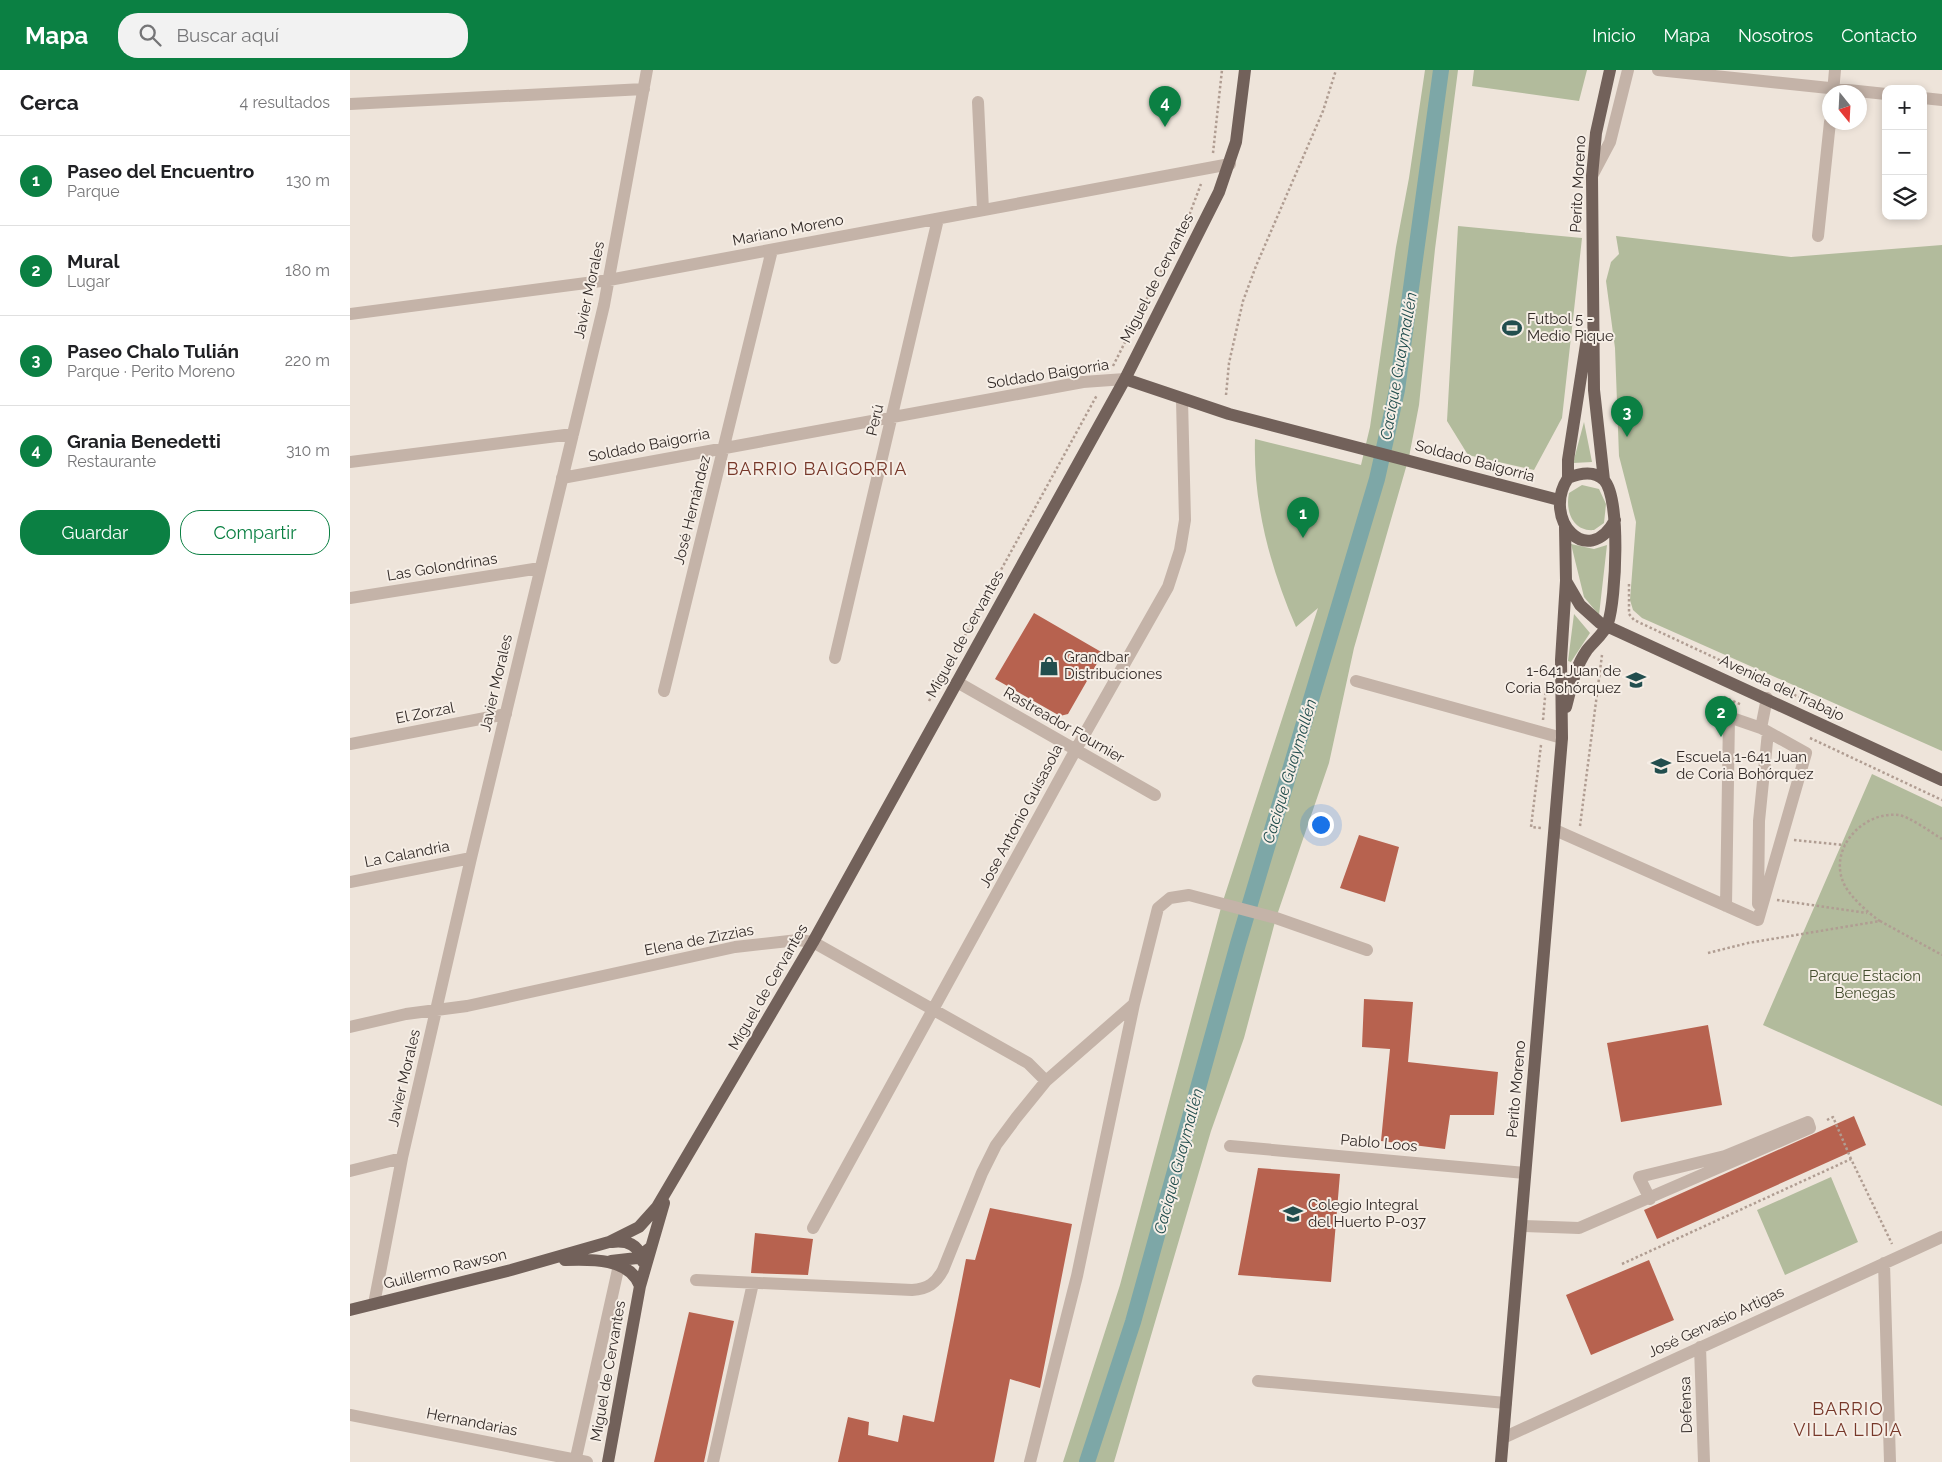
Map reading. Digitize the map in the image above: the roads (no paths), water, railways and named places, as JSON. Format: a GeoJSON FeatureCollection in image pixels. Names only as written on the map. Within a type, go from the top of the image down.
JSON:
{"type":"FeatureCollection","features":[{"type":"Feature","properties":{"kind":"main road","name":"Miguel de Cervantes"},"geometry":{"type":"LineString","coordinates":[[645,1222],[667,1194],[813,942],[1125,379],[1219,192],[1230,164],[1240,122],[1245,70]]}},
{"type":"Feature","properties":{"kind":"main road","name":"Perito Moreno"},"geometry":{"type":"LineString","coordinates":[[1604,480],[1594,390],[1592,176],[1596,133],[1610,70]]}},
{"type":"Feature","properties":{"kind":"main road","name":"Perito Moreno"},"geometry":{"type":"LineString","coordinates":[[1568,478],[1568,460],[1592,301]]}},
{"type":"Feature","properties":{"kind":"main road","name":"Soldado Baigorria"},"geometry":{"type":"LineString","coordinates":[[1125,379],[1182,400],[1559,500]]}},
{"type":"Feature","properties":{"kind":"main road"},"geometry":{"type":"LineString","coordinates":[[1588,473],[1604,480],[1612,492],[1615,520],[1602,538],[1592,540],[1576,538],[1565,526],[1559,500],[1568,478],[1588,473]]}},
{"type":"Feature","properties":{"kind":"main road","name":"Perito Moreno"},"geometry":{"type":"LineString","coordinates":[[1501,1462],[1564,720],[1572,685],[1582,658],[1608,626],[1612,608],[1615,520]]}},
{"type":"Feature","properties":{"kind":"main road","name":"Perito Moreno"},"geometry":{"type":"LineString","coordinates":[[1564,720],[1561,660],[1566,581],[1565,526]]}},
{"type":"Feature","properties":{"kind":"main road","name":"Perito Moreno"},"geometry":{"type":"LineString","coordinates":[[1566,581],[1580,605],[1593,619],[1608,626]]}},
{"type":"Feature","properties":{"kind":"main road","name":"Avenida del Trabajo"},"geometry":{"type":"LineString","coordinates":[[1608,626],[1942,780]]}},
{"type":"Feature","properties":{"kind":"main road","name":"Miguel de Cervantes"},"geometry":{"type":"LineString","coordinates":[[608,1462],[640,1286],[639,1272],[667,1194]]}},
{"type":"Feature","properties":{"kind":"main road","name":"Guillermo Rawson"},"geometry":{"type":"LineString","coordinates":[[350,1310],[548,1260],[609,1242],[632,1231],[645,1222]]}},
{"type":"Feature","properties":{"kind":"main road","name":"Guillermo Rawson"},"geometry":{"type":"LineString","coordinates":[[609,1242],[631,1244],[646,1252]]}},
{"type":"Feature","properties":{"kind":"main road","name":"Guillermo Rawson"},"geometry":{"type":"LineString","coordinates":[[548,1260],[629,1260],[646,1252]]}},
{"type":"Feature","properties":{"kind":"main road","name":"Guillermo Rawson"},"geometry":{"type":"LineString","coordinates":[[596,1261],[619,1265],[639,1272]]}},
{"type":"Feature","properties":{"kind":"street","name":"Javier Morales"},"geometry":{"type":"LineString","coordinates":[[374,1304],[402,1158],[471,858],[609,280],[647,70]]}},
{"type":"Feature","properties":{"kind":"street"},"geometry":{"type":"LineString","coordinates":[[1592,176],[1610,142],[1628,70]]}},
{"type":"Feature","properties":{"kind":"street"},"geometry":{"type":"LineString","coordinates":[[1658,70],[1822,90]]}},
{"type":"Feature","properties":{"kind":"street"},"geometry":{"type":"LineString","coordinates":[[1834,85],[1835,70]]}},
{"type":"Feature","properties":{"kind":"street"},"geometry":{"type":"LineString","coordinates":[[350,104],[644,89]]}},
{"type":"Feature","properties":{"kind":"street"},"geometry":{"type":"LineString","coordinates":[[1867,93],[1882,94]]}},
{"type":"Feature","properties":{"kind":"street"},"geometry":{"type":"LineString","coordinates":[[1927,98],[1942,100]]}},
{"type":"Feature","properties":{"kind":"street"},"geometry":{"type":"LineString","coordinates":[[978,102],[983,210]]}},
{"type":"Feature","properties":{"kind":"street"},"geometry":{"type":"LineString","coordinates":[[1818,236],[1829,130]]}},
{"type":"Feature","properties":{"kind":"street","name":"Mariano Moreno"},"geometry":{"type":"LineString","coordinates":[[350,314],[609,280],[1230,164]]}},
{"type":"Feature","properties":{"kind":"street","name":"Perú"},"geometry":{"type":"LineString","coordinates":[[835,658],[938,219]]}},
{"type":"Feature","properties":{"kind":"street","name":"José Hernández"},"geometry":{"type":"LineString","coordinates":[[664,691],[772,250]]}},
{"type":"Feature","properties":{"kind":"street","name":"Soldado Baigorria"},"geometry":{"type":"LineString","coordinates":[[562,478],[1083,382],[1125,379]]}},
{"type":"Feature","properties":{"kind":"street","name":"Jose Antonio Guisasola"},"geometry":{"type":"LineString","coordinates":[[814,1228],[935,1010],[1075,751],[1168,587],[1176,567],[1186,507],[1182,400]]}},
{"type":"Feature","properties":{"kind":"street","name":"Soldado Baigorria"},"geometry":{"type":"LineString","coordinates":[[350,462],[573,434]]}},
{"type":"Feature","properties":{"kind":"street","name":"Las Golondrinas"},"geometry":{"type":"LineString","coordinates":[[350,598],[540,568]]}},
{"type":"Feature","properties":{"kind":"street"},"geometry":{"type":"LineString","coordinates":[[1356,681],[1562,738]]}},
{"type":"Feature","properties":{"kind":"street","name":"Rastreador Fournier"},"geometry":{"type":"LineString","coordinates":[[957,682],[1155,795]]}},
{"type":"Feature","properties":{"kind":"street"},"geometry":{"type":"LineString","coordinates":[[1758,920],[1759,821],[1766,698]]}},
{"type":"Feature","properties":{"kind":"street","name":"El Zorzal"},"geometry":{"type":"LineString","coordinates":[[350,744],[506,714]]}},
{"type":"Feature","properties":{"kind":"street"},"geometry":{"type":"LineString","coordinates":[[1726,906],[1729,717],[1763,725],[1806,753],[1758,920]]}},
{"type":"Feature","properties":{"kind":"street"},"geometry":{"type":"LineString","coordinates":[[1555,830],[1758,920]]}},
{"type":"Feature","properties":{"kind":"street","name":"La Calandria"},"geometry":{"type":"LineString","coordinates":[[350,882],[471,858]]}},
{"type":"Feature","properties":{"kind":"street"},"geometry":{"type":"LineString","coordinates":[[1030,1462],[1076,1276],[1134,1004],[1156,912],[1170,898],[1183,895],[1276,918],[1367,950]]}},
{"type":"Feature","properties":{"kind":"street","name":"Elena de Zizzias"},"geometry":{"type":"LineString","coordinates":[[350,1027],[406,1014],[467,1006],[735,946],[798,940],[813,942],[935,1010],[1028,1064],[1046,1081]]}},
{"type":"Feature","properties":{"kind":"street"},"geometry":{"type":"LineString","coordinates":[[696,1280],[912,1290],[922,1290],[931,1286],[943,1270],[982,1173],[996,1145],[1046,1081],[1134,1004]]}},
{"type":"Feature","properties":{"kind":"street"},"geometry":{"type":"LineString","coordinates":[[1521,1226],[1579,1228],[1650,1199],[1810,1128],[1808,1122],[1725,1156],[1639,1177],[1650,1199]]}},
{"type":"Feature","properties":{"kind":"street","name":"Pablo Loos"},"geometry":{"type":"LineString","coordinates":[[1230,1146],[1525,1172]]}},
{"type":"Feature","properties":{"kind":"street"},"geometry":{"type":"LineString","coordinates":[[350,1171],[402,1158]]}},
{"type":"Feature","properties":{"kind":"street","name":"José Gervasio Artigas"},"geometry":{"type":"LineString","coordinates":[[1503,1438],[1942,1237]]}},
{"type":"Feature","properties":{"kind":"street"},"geometry":{"type":"LineString","coordinates":[[1884,1263],[1890,1462]]}},
{"type":"Feature","properties":{"kind":"street"},"geometry":{"type":"LineString","coordinates":[[579,1461],[619,1265]]}},
{"type":"Feature","properties":{"kind":"street"},"geometry":{"type":"LineString","coordinates":[[713,1462],[752,1283]]}},
{"type":"Feature","properties":{"kind":"street","name":"Defensa"},"geometry":{"type":"LineString","coordinates":[[1700,1347],[1704,1462]]}},
{"type":"Feature","properties":{"kind":"street"},"geometry":{"type":"LineString","coordinates":[[1258,1381],[1506,1403]]}},
{"type":"Feature","properties":{"kind":"street","name":"Hernandarias"},"geometry":{"type":"LineString","coordinates":[[350,1415],[579,1461]]}},
{"type":"Feature","properties":{"kind":"waterway","name":"Cacique Guaymallén"},"geometry":{"type":"LineString","coordinates":[[1087,1462],[1133,1322],[1238,944],[1377,479],[1397,390],[1441,70]]}},
{"type":"Feature","properties":{"kind":"place","name":"Grania Benedetti"},"geometry":{"type":"Point","coordinates":[1165,127]}},
{"type":"Feature","properties":{"kind":"place","name":"Futbol 5 - Medio Pique"},"geometry":{"type":"Point","coordinates":[1512,328]}},
{"type":"Feature","properties":{"kind":"place","name":"Paseo Chalo Tulián"},"geometry":{"type":"Point","coordinates":[1627,437]}},
{"type":"Feature","properties":{"kind":"place","name":"Paseo del Encuentro"},"geometry":{"type":"Point","coordinates":[1303,538]}},
{"type":"Feature","properties":{"kind":"place","name":"Grandbar Distribuciones"},"geometry":{"type":"Point","coordinates":[1049,666]}},
{"type":"Feature","properties":{"kind":"place","name":"1-641 Juan de Coria Bohórquez"},"geometry":{"type":"Point","coordinates":[1636,680]}},
{"type":"Feature","properties":{"kind":"place","name":"Mural"},"geometry":{"type":"Point","coordinates":[1721,737]}},
{"type":"Feature","properties":{"kind":"place","name":"Escuela 1-641 Juan de Coria Bohórquez"},"geometry":{"type":"Point","coordinates":[1661,766]}},
{"type":"Feature","properties":{"kind":"place","name":"Colegio Integral del Huerto P-037"},"geometry":{"type":"Point","coordinates":[1293,1214]}},
{"type":"Feature","properties":{"kind":"district","name":"BARRIO BAIGORRIA"},"geometry":{"type":"Point","coordinates":[817,469]}},
{"type":"Feature","properties":{"kind":"district","name":"BARRIO VILLA LIDIA"},"geometry":{"type":"Point","coordinates":[1848,1419]}},
{"type":"Feature","properties":{"kind":"park label","name":"Parque Estacion Benegas"},"geometry":{"type":"Point","coordinates":[1865,984]}}]}
